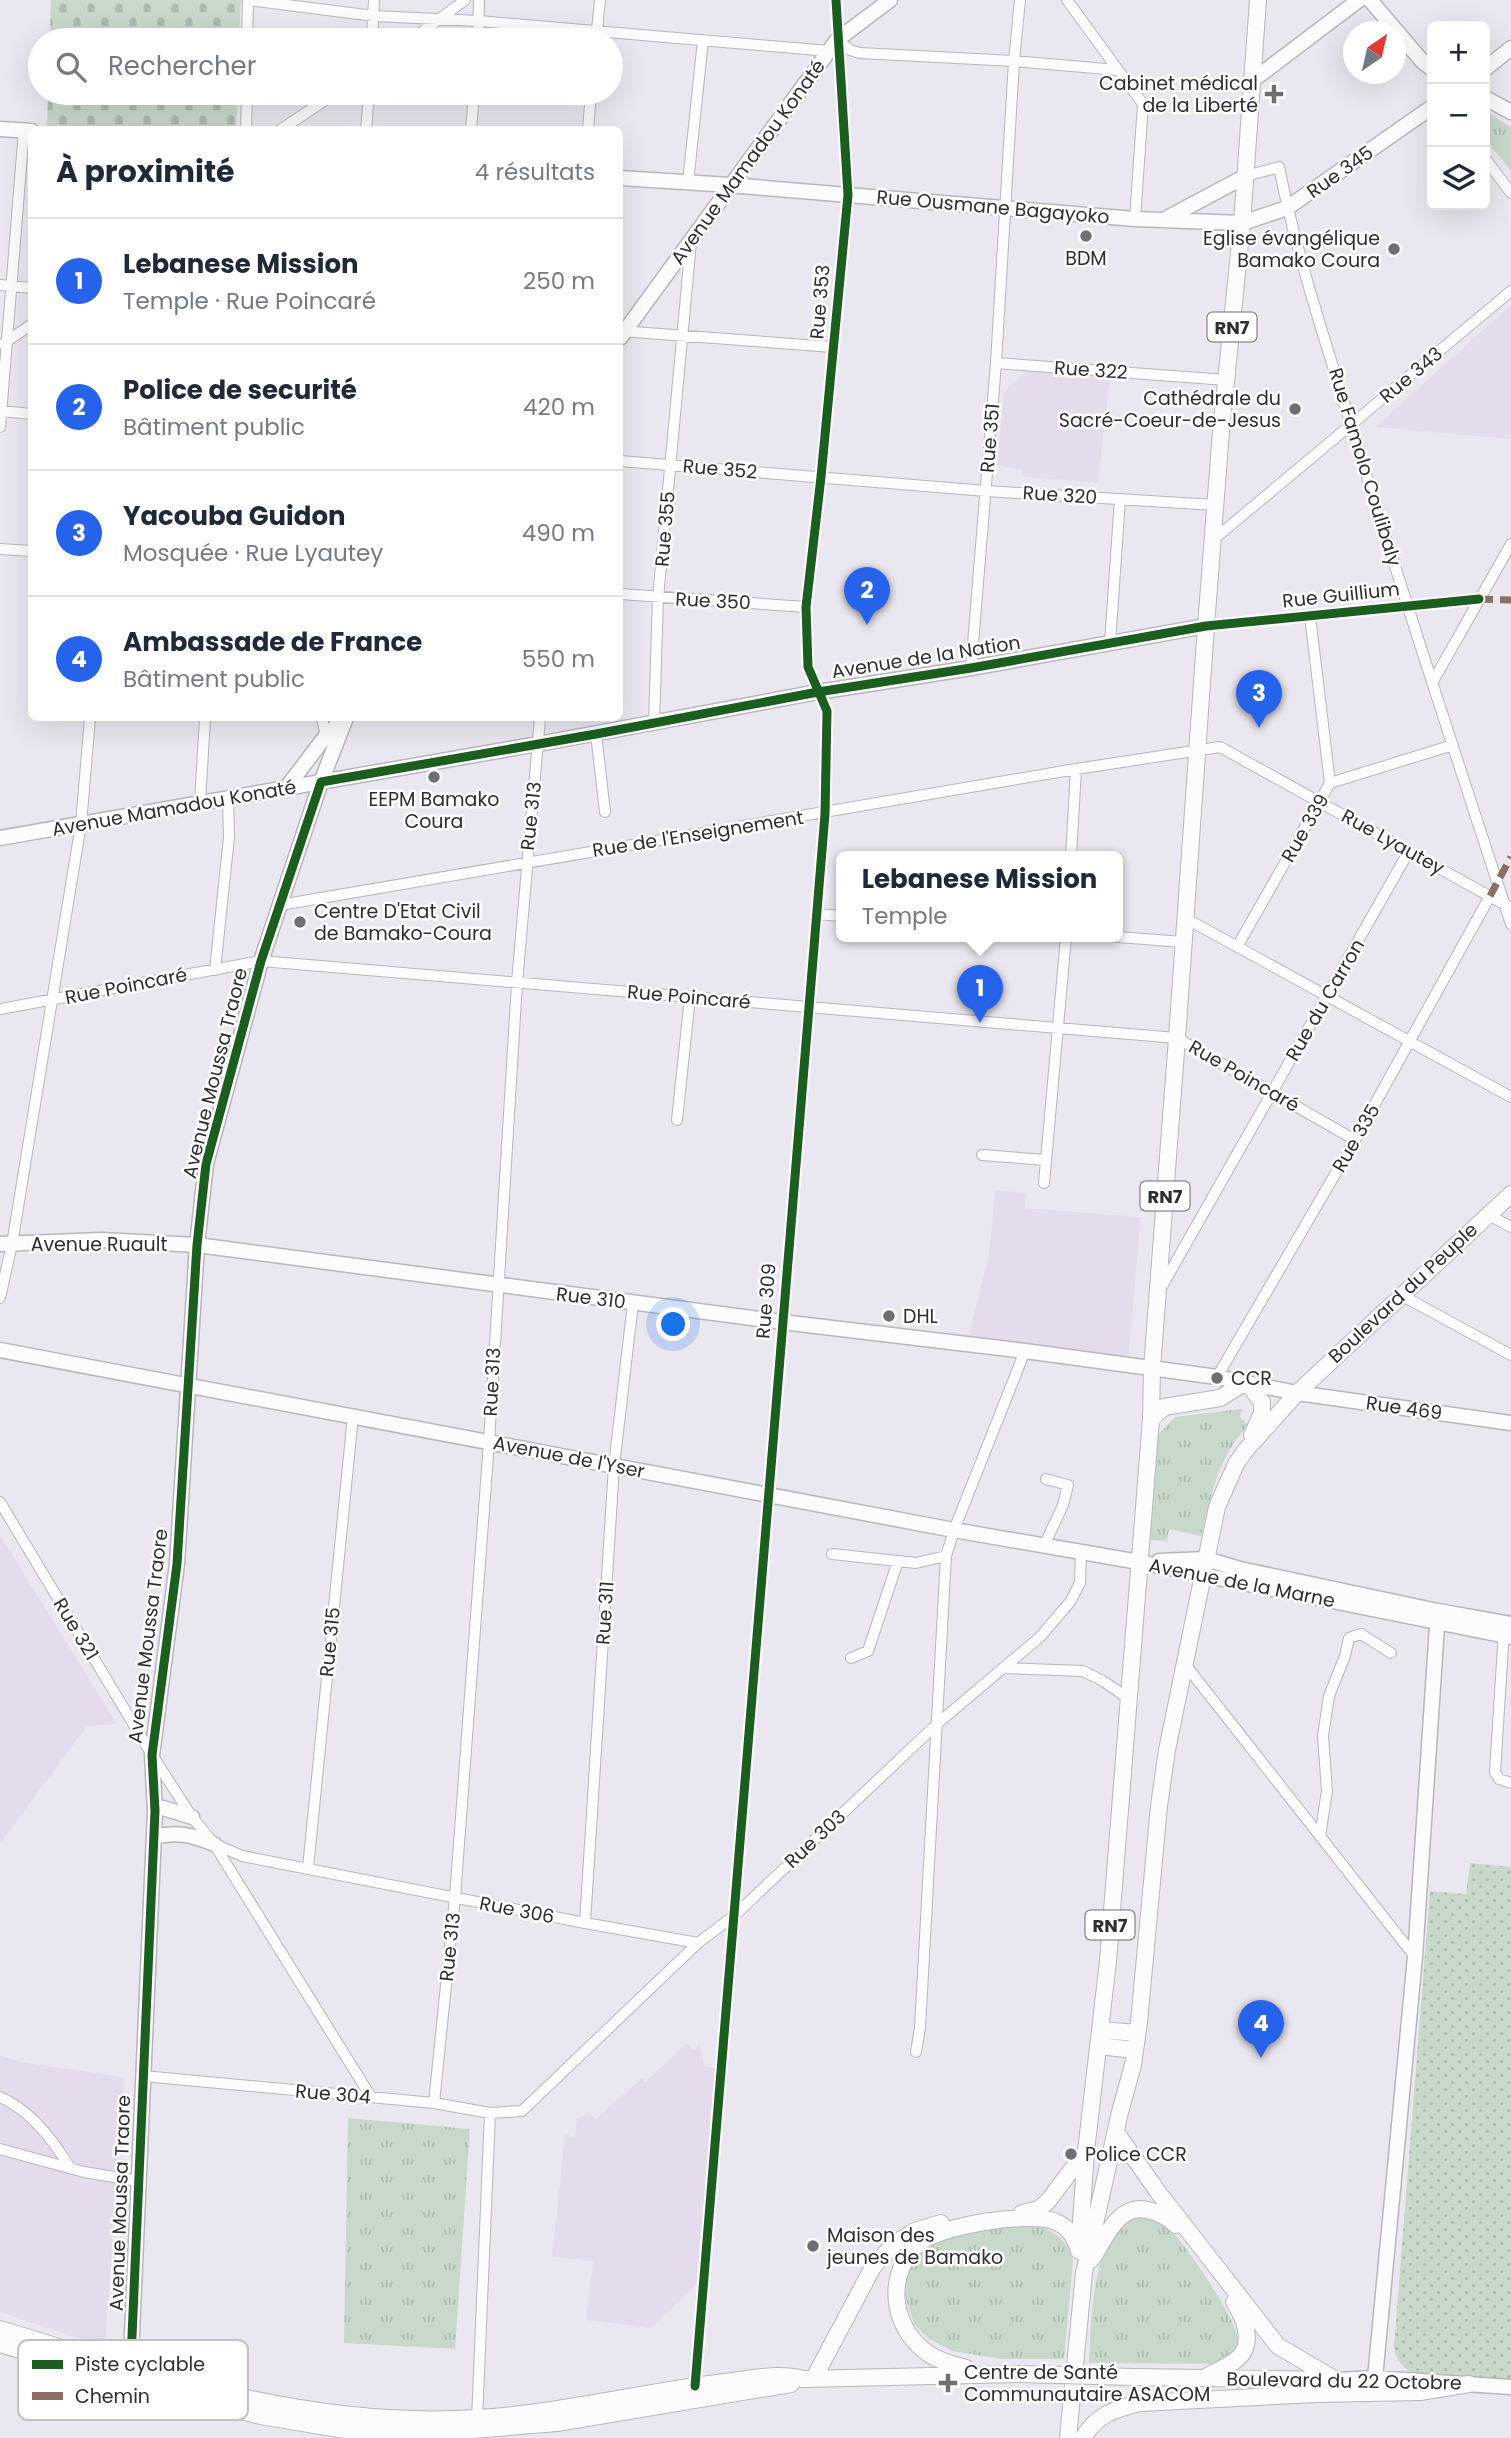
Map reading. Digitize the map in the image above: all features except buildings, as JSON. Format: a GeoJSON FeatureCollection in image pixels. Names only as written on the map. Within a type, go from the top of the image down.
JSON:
{"type":"FeatureCollection","features":[{"type":"Feature","properties":{"kind":"main road","name":"RN7"},"geometry":{"type":"LineString","coordinates":[[1068,2438],[1084,2273],[1079,2251],[1086,2151],[1101,2029],[1129,1699],[1215,505],[1242,223],[1258,0]]}},
{"type":"Feature","properties":{"kind":"main road","name":"Boulevard du Peuple"},"geometry":{"type":"LineString","coordinates":[[1245,1451],[1297,1393],[1511,1194]]}},
{"type":"Feature","properties":{"kind":"main road"},"geometry":{"type":"LineString","coordinates":[[1084,2273],[1138,2033],[1159,1806],[1184,1663],[1217,1507],[1262,1413],[1262,1402],[1246,1382],[1220,1398],[1164,1408],[1151,1419]]}},
{"type":"Feature","properties":{"kind":"main road"},"geometry":{"type":"LineString","coordinates":[[1101,2029],[1138,2033]]}},
{"type":"Feature","properties":{"kind":"main road"},"geometry":{"type":"LineString","coordinates":[[1099,2046],[1135,2050]]}},
{"type":"Feature","properties":{"kind":"main road"},"geometry":{"type":"LineString","coordinates":[[1116,2132],[1158,2192],[1278,2346],[1336,2380]]}},
{"type":"Feature","properties":{"kind":"main road"},"geometry":{"type":"LineString","coordinates":[[248,2400],[349,2416],[477,2425],[557,2423],[788,2385],[808,2379],[873,2267],[895,2243],[915,2231],[947,2221],[1022,2214],[1039,2208],[1057,2192],[1086,2151]]}},
{"type":"Feature","properties":{"kind":"main road"},"geometry":{"type":"LineString","coordinates":[[1084,2273],[1112,2226],[1128,2211],[1138,2207],[1170,2219],[1204,2260],[1238,2308],[1246,2326],[1247,2342],[1242,2355],[1204,2378]]}},
{"type":"Feature","properties":{"kind":"main road"},"geometry":{"type":"LineString","coordinates":[[1019,2374],[967,2368],[944,2362],[927,2353],[912,2340],[901,2322],[896,2305],[897,2281],[903,2261],[922,2241],[945,2231],[986,2222],[1038,2217],[1059,2223],[1072,2233],[1079,2251]]}},
{"type":"Feature","properties":{"kind":"main road"},"geometry":{"type":"LineString","coordinates":[[0,2329],[30,2340]]}},
{"type":"Feature","properties":{"kind":"main road"},"geometry":{"type":"LineString","coordinates":[[0,2344],[18,2348]]}},
{"type":"Feature","properties":{"kind":"main road"},"geometry":{"type":"LineString","coordinates":[[477,2425],[695,2386],[787,2375],[808,2379],[1019,2374]]}},
{"type":"Feature","properties":{"kind":"main road","name":"Boulevard du 22 Octobre"},"geometry":{"type":"LineString","coordinates":[[1019,2374],[1336,2380]]}},
{"type":"Feature","properties":{"kind":"main road"},"geometry":{"type":"LineString","coordinates":[[1083,2438],[1100,2417],[1113,2409],[1140,2403],[1420,2392],[1469,2384]]}},
{"type":"Feature","properties":{"kind":"street"},"geometry":{"type":"LineString","coordinates":[[247,28],[248,0],[374,16],[479,20],[538,28]]}},
{"type":"Feature","properties":{"kind":"street"},"geometry":{"type":"LineString","coordinates":[[373,28],[374,0]]}},
{"type":"Feature","properties":{"kind":"street"},"geometry":{"type":"LineString","coordinates":[[428,28],[465,0]]}},
{"type":"Feature","properties":{"kind":"street"},"geometry":{"type":"LineString","coordinates":[[479,0],[479,28]]}},
{"type":"Feature","properties":{"kind":"street"},"geometry":{"type":"LineString","coordinates":[[597,28],[600,0]]}},
{"type":"Feature","properties":{"kind":"street","name":"Rue 353"},"geometry":{"type":"LineString","coordinates":[[818,692],[808,667],[806,607],[848,195],[833,46],[836,0]]}},
{"type":"Feature","properties":{"kind":"street","name":"Avenue Mamadou Konaté"},"geometry":{"type":"LineString","coordinates":[[623,330],[833,46],[890,0]]}},
{"type":"Feature","properties":{"kind":"street","name":"Rue 351"},"geometry":{"type":"LineString","coordinates":[[971,668],[996,363],[1020,0]]}},
{"type":"Feature","properties":{"kind":"street"},"geometry":{"type":"LineString","coordinates":[[1067,0],[1143,104],[1135,219]]}},
{"type":"Feature","properties":{"kind":"street"},"geometry":{"type":"LineString","coordinates":[[1253,80],[1359,0]]}},
{"type":"Feature","properties":{"kind":"street"},"geometry":{"type":"LineString","coordinates":[[1372,4],[1427,65]]}},
{"type":"Feature","properties":{"kind":"street"},"geometry":{"type":"LineString","coordinates":[[623,37],[833,46],[860,53],[1014,61],[1118,70]]}},
{"type":"Feature","properties":{"kind":"street"},"geometry":{"type":"LineString","coordinates":[[688,183],[703,40]]}},
{"type":"Feature","properties":{"kind":"street"},"geometry":{"type":"LineString","coordinates":[[1490,65],[1511,48]]}},
{"type":"Feature","properties":{"kind":"street"},"geometry":{"type":"LineString","coordinates":[[1490,101],[1511,112]]}},
{"type":"Feature","properties":{"kind":"street"},"geometry":{"type":"LineString","coordinates":[[246,126],[247,105]]}},
{"type":"Feature","properties":{"kind":"street"},"geometry":{"type":"LineString","coordinates":[[286,126],[318,105]]}},
{"type":"Feature","properties":{"kind":"street"},"geometry":{"type":"LineString","coordinates":[[366,126],[368,105]]}},
{"type":"Feature","properties":{"kind":"street"},"geometry":{"type":"LineString","coordinates":[[471,126],[473,105]]}},
{"type":"Feature","properties":{"kind":"street"},"geometry":{"type":"LineString","coordinates":[[588,126],[590,105]]}},
{"type":"Feature","properties":{"kind":"street","name":"Rue 345"},"geometry":{"type":"LineString","coordinates":[[1242,223],[1287,208],[1427,110]]}},
{"type":"Feature","properties":{"kind":"street"},"geometry":{"type":"LineString","coordinates":[[0,129],[28,131],[3,344],[0,426]]}},
{"type":"Feature","properties":{"kind":"street"},"geometry":{"type":"LineString","coordinates":[[1490,165],[1511,192]]}},
{"type":"Feature","properties":{"kind":"street","name":"Rue Famolo Coulibaly"},"geometry":{"type":"LineString","coordinates":[[1246,176],[1279,167],[1287,208],[1351,425],[1407,606],[1508,906],[1511,924]]}},
{"type":"Feature","properties":{"kind":"street"},"geometry":{"type":"LineString","coordinates":[[1164,220],[1246,176]]}},
{"type":"Feature","properties":{"kind":"street","name":"Rue Ousmane Bagayoko"},"geometry":{"type":"LineString","coordinates":[[623,178],[1135,219],[1242,223]]}},
{"type":"Feature","properties":{"kind":"street","name":"Rue 355"},"geometry":{"type":"LineString","coordinates":[[654,723],[658,598],[691,240]]}},
{"type":"Feature","properties":{"kind":"street"},"geometry":{"type":"LineString","coordinates":[[0,285],[28,288]]}},
{"type":"Feature","properties":{"kind":"street","name":"Rue 343"},"geometry":{"type":"LineString","coordinates":[[1213,540],[1511,291]]}},
{"type":"Feature","properties":{"kind":"street"},"geometry":{"type":"LineString","coordinates":[[3,344],[28,327]]}},
{"type":"Feature","properties":{"kind":"street"},"geometry":{"type":"LineString","coordinates":[[623,333],[833,347]]}},
{"type":"Feature","properties":{"kind":"street","name":"Rue 322"},"geometry":{"type":"LineString","coordinates":[[996,363],[1227,380]]}},
{"type":"Feature","properties":{"kind":"street"},"geometry":{"type":"LineString","coordinates":[[1,411],[28,414]]}},
{"type":"Feature","properties":{"kind":"street","name":"Rue 352"},"geometry":{"type":"LineString","coordinates":[[623,461],[821,477]]}},
{"type":"Feature","properties":{"kind":"street","name":"Rue 320"},"geometry":{"type":"LineString","coordinates":[[821,477],[986,491],[1215,505]]}},
{"type":"Feature","properties":{"kind":"street"},"geometry":{"type":"LineString","coordinates":[[1110,643],[1119,499]]}},
{"type":"Feature","properties":{"kind":"street"},"geometry":{"type":"LineString","coordinates":[[1432,682],[1511,544]]}},
{"type":"Feature","properties":{"kind":"street"},"geometry":{"type":"LineString","coordinates":[[0,549],[28,551]]}},
{"type":"Feature","properties":{"kind":"street","name":"Rue 350"},"geometry":{"type":"LineString","coordinates":[[623,594],[806,607]]}},
{"type":"Feature","properties":{"kind":"street","name":"Rue Guillium"},"geometry":{"type":"LineString","coordinates":[[1206,626],[1479,599]]}},
{"type":"Feature","properties":{"kind":"street","name":"Rue 339"},"geometry":{"type":"LineString","coordinates":[[1237,947],[1330,783],[1310,615]]}},
{"type":"Feature","properties":{"kind":"street","name":"Avenue de la Nation"},"geometry":{"type":"LineString","coordinates":[[321,782],[818,692],[1206,626]]}},
{"type":"Feature","properties":{"kind":"street","name":"Rue 309"},"geometry":{"type":"LineString","coordinates":[[695,2386],[825,814],[827,711],[818,692]]}},
{"type":"Feature","properties":{"kind":"street"},"geometry":{"type":"LineString","coordinates":[[0,1298],[6,1244],[82,824],[90,721]]}},
{"type":"Feature","properties":{"kind":"street"},"geometry":{"type":"LineString","coordinates":[[200,803],[205,721]]}},
{"type":"Feature","properties":{"kind":"street"},"geometry":{"type":"LineString","coordinates":[[323,721],[331,755]]}},
{"type":"Feature","properties":{"kind":"street"},"geometry":{"type":"LineString","coordinates":[[287,788],[326,737],[342,721]]}},
{"type":"Feature","properties":{"kind":"street","name":"Avenue Mamadou Konaté"},"geometry":{"type":"LineString","coordinates":[[0,838],[321,782],[344,721]]}},
{"type":"Feature","properties":{"kind":"street","name":"Rue 313"},"geometry":{"type":"LineString","coordinates":[[434,2103],[455,1897],[489,1442],[517,983],[540,721]]}},
{"type":"Feature","properties":{"kind":"street"},"geometry":{"type":"LineString","coordinates":[[596,734],[605,812]]}},
{"type":"Feature","properties":{"kind":"street"},"geometry":{"type":"LineString","coordinates":[[1330,783],[1453,745]]}},
{"type":"Feature","properties":{"kind":"street","name":"Rue de l'Enseignement"},"geometry":{"type":"LineString","coordinates":[[280,905],[1198,749]]}},
{"type":"Feature","properties":{"kind":"street","name":"Rue Lyautey"},"geometry":{"type":"LineString","coordinates":[[1198,749],[1226,749],[1508,906]]}},
{"type":"Feature","properties":{"kind":"street"},"geometry":{"type":"LineString","coordinates":[[1071,851],[1076,769]]}},
{"type":"Feature","properties":{"kind":"street","name":"Avenue Moussa Traore"},"geometry":{"type":"LineString","coordinates":[[131,2340],[155,1811],[152,1755],[177,1564],[197,1245],[206,1164],[261,961],[321,782]]}},
{"type":"Feature","properties":{"kind":"street"},"geometry":{"type":"LineString","coordinates":[[215,970],[229,836],[228,798]]}},
{"type":"Feature","properties":{"kind":"street","name":"Rue du Carron"},"geometry":{"type":"LineString","coordinates":[[1157,1295],[1409,851]]}},
{"type":"Feature","properties":{"kind":"street","name":"Rue 335"},"geometry":{"type":"LineString","coordinates":[[1217,1377],[1355,1140],[1490,896]]}},
{"type":"Feature","properties":{"kind":"street"},"geometry":{"type":"LineString","coordinates":[[817,914],[836,916]]}},
{"type":"Feature","properties":{"kind":"street"},"geometry":{"type":"LineString","coordinates":[[1185,918],[1511,1097]]}},
{"type":"Feature","properties":{"kind":"street"},"geometry":{"type":"LineString","coordinates":[[1123,937],[1183,942]]}},
{"type":"Feature","properties":{"kind":"street"},"geometry":{"type":"LineString","coordinates":[[1044,1183],[1066,942]]}},
{"type":"Feature","properties":{"kind":"street","name":"Rue Poincaré"},"geometry":{"type":"LineString","coordinates":[[0,1009],[261,961],[1177,1038],[1355,1140]]}},
{"type":"Feature","properties":{"kind":"street"},"geometry":{"type":"LineString","coordinates":[[677,1120],[690,997]]}},
{"type":"Feature","properties":{"kind":"street"},"geometry":{"type":"LineString","coordinates":[[982,1155],[1046,1160]]}},
{"type":"Feature","properties":{"kind":"street"},"geometry":{"type":"LineString","coordinates":[[1487,1214],[1511,1227]]}},
{"type":"Feature","properties":{"kind":"street","name":"Avenue Ruault"},"geometry":{"type":"LineString","coordinates":[[6,1244],[102,1240],[197,1245]]}},
{"type":"Feature","properties":{"kind":"street","name":"Rue 310"},"geometry":{"type":"LineString","coordinates":[[197,1245],[497,1286],[1217,1377]]}},
{"type":"Feature","properties":{"kind":"street"},"geometry":{"type":"LineString","coordinates":[[1401,1295],[1511,1355]]}},
{"type":"Feature","properties":{"kind":"street","name":"Rue 311"},"geometry":{"type":"LineString","coordinates":[[585,1923],[614,1466],[633,1303]]}},
{"type":"Feature","properties":{"kind":"street","name":"Avenue de l'Yser"},"geometry":{"type":"LineString","coordinates":[[0,1350],[954,1530],[1139,1562]]}},
{"type":"Feature","properties":{"kind":"street"},"geometry":{"type":"LineString","coordinates":[[916,2052],[920,2028],[946,1556],[1025,1351]]}},
{"type":"Feature","properties":{"kind":"street","name":"Rue 469"},"geometry":{"type":"LineString","coordinates":[[1217,1377],[1297,1393],[1511,1423]]}},
{"type":"Feature","properties":{"kind":"street","name":"Rue 315"},"geometry":{"type":"LineString","coordinates":[[308,1868],[353,1416]]}},
{"type":"Feature","properties":{"kind":"street"},"geometry":{"type":"LineString","coordinates":[[1044,1546],[1063,1505],[1068,1485],[1046,1479]]}},
{"type":"Feature","properties":{"kind":"street","name":"Rue 321"},"geometry":{"type":"LineString","coordinates":[[0,1502],[152,1755],[192,1817],[214,1844],[371,2097]]}},
{"type":"Feature","properties":{"kind":"street","name":"Rue 303"},"geometry":{"type":"LineString","coordinates":[[522,2110],[698,1943],[735,1915],[938,1723],[1040,1637],[1070,1602],[1080,1583],[1081,1552]]}},
{"type":"Feature","properties":{"kind":"street"},"geometry":{"type":"LineString","coordinates":[[832,1554],[916,1563],[946,1556]]}},
{"type":"Feature","properties":{"kind":"street","name":"Avenue de la Marne"},"geometry":{"type":"LineString","coordinates":[[1139,1562],[1206,1559],[1438,1616]]}},
{"type":"Feature","properties":{"kind":"street"},"geometry":{"type":"LineString","coordinates":[[851,1658],[868,1651],[898,1561]]}},
{"type":"Feature","properties":{"kind":"street","name":"Avenue de la Marne"},"geometry":{"type":"LineString","coordinates":[[1139,1562],[1202,1576],[1507,1630]]}},
{"type":"Feature","properties":{"kind":"street"},"geometry":{"type":"LineString","coordinates":[[1374,2378],[1415,1957],[1438,1616]]}},
{"type":"Feature","properties":{"kind":"street"},"geometry":{"type":"LineString","coordinates":[[1507,1630],[1494,1772],[1499,1779],[1511,1783]]}},
{"type":"Feature","properties":{"kind":"street"},"geometry":{"type":"LineString","coordinates":[[1320,1836],[1327,1791],[1323,1736],[1329,1696],[1349,1638],[1361,1634],[1391,1653]]}},
{"type":"Feature","properties":{"kind":"street"},"geometry":{"type":"LineString","coordinates":[[1184,1663],[1415,1957]]}},
{"type":"Feature","properties":{"kind":"street"},"geometry":{"type":"LineString","coordinates":[[1004,1668],[1083,1671],[1129,1699]]}},
{"type":"Feature","properties":{"kind":"street"},"geometry":{"type":"LineString","coordinates":[[155,1811],[163,1808],[192,1817]]}},
{"type":"Feature","properties":{"kind":"street"},"geometry":{"type":"LineString","coordinates":[[154,1836],[173,1832],[191,1835],[214,1844]]}},
{"type":"Feature","properties":{"kind":"street","name":"Rue 306"},"geometry":{"type":"LineString","coordinates":[[214,1844],[242,1856],[698,1943]]}},
{"type":"Feature","properties":{"kind":"street","name":"Rue 304"},"geometry":{"type":"LineString","coordinates":[[143,2076],[434,2103],[490,2113],[522,2110]]}},
{"type":"Feature","properties":{"kind":"street"},"geometry":{"type":"LineString","coordinates":[[0,2096],[25,2112],[60,2151],[70,2168]]}},
{"type":"Feature","properties":{"kind":"street"},"geometry":{"type":"LineString","coordinates":[[477,2425],[490,2113]]}},
{"type":"Feature","properties":{"kind":"street"},"geometry":{"type":"LineString","coordinates":[[0,2149],[70,2168],[138,2180]]}},
{"type":"Feature","properties":{"kind":"street","name":"Boulevard du 22 Octobre"},"geometry":{"type":"LineString","coordinates":[[1336,2380],[1374,2378],[1511,2387]]}},
{"type":"Feature","properties":{"kind":"shaded area"},"geometry":{"type":"Polygon","coordinates":[[[1511,305],[1511,439],[1375,427],[1511,305]]]}},
{"type":"Feature","properties":{"kind":"shaded area"},"geometry":{"type":"Polygon","coordinates":[[[1032,366],[1110,376],[1098,482],[1024,477],[1022,470],[997,465],[1004,392],[1032,366]]]}},
{"type":"Feature","properties":{"kind":"shaded area"},"geometry":{"type":"Polygon","coordinates":[[[995,1190],[1026,1193],[1025,1208],[1141,1217],[1128,1362],[967,1343],[989,1254],[995,1190]]]}},
{"type":"Feature","properties":{"kind":"shaded area"},"geometry":{"type":"Polygon","coordinates":[[[0,1535],[117,1724],[87,1726],[0,1844],[0,1535]]]}},
{"type":"Feature","properties":{"kind":"shaded area"},"geometry":{"type":"Polygon","coordinates":[[[687,2043],[694,2050],[700,2044],[704,2066],[718,2068],[696,2286],[650,2328],[586,2320],[593,2261],[552,2257],[565,2135],[575,2137],[577,2118],[589,2113],[596,2119],[642,2078],[645,2082],[687,2043]]]}},
{"type":"Feature","properties":{"kind":"shaded area"},"geometry":{"type":"Polygon","coordinates":[[[0,2055],[20,2062],[124,2077],[105,2340],[84,2340],[0,2312],[0,2055]]]}},
{"type":"Feature","properties":{"kind":"green space"},"geometry":{"type":"Polygon","coordinates":[[[51,0],[241,0],[240,28],[50,28],[51,0]]]}},
{"type":"Feature","properties":{"kind":"green space"},"geometry":{"type":"Polygon","coordinates":[[[48,105],[237,105],[236,126],[47,126],[48,105]]]}},
{"type":"Feature","properties":{"kind":"green space"},"geometry":{"type":"Polygon","coordinates":[[[1490,114],[1511,127],[1511,171],[1490,145],[1490,114]]]}},
{"type":"Feature","properties":{"kind":"green space"},"geometry":{"type":"Polygon","coordinates":[[[1242,1409],[1240,1417],[1248,1425],[1222,1464],[1201,1536],[1169,1529],[1167,1541],[1150,1540],[1157,1436],[1175,1417],[1242,1409]]]}},
{"type":"Feature","properties":{"kind":"green space"},"geometry":{"type":"Polygon","coordinates":[[[1470,1863],[1511,1867],[1511,2380],[1410,2372],[1399,2361],[1394,2347],[1430,1891],[1466,1894],[1470,1863]]]}},
{"type":"Feature","properties":{"kind":"green space"},"geometry":{"type":"Polygon","coordinates":[[[348,2118],[470,2129],[455,2349],[344,2343],[348,2118]]]}},
{"type":"Feature","properties":{"kind":"green space"},"geometry":{"type":"Polygon","coordinates":[[[1140,2212],[1173,2232],[1208,2280],[1229,2316],[1236,2330],[1238,2344],[1232,2354],[1219,2364],[1089,2363],[1093,2300],[1103,2257],[1111,2239],[1124,2223],[1140,2212]]]}},
{"type":"Feature","properties":{"kind":"green space"},"geometry":{"type":"Polygon","coordinates":[[[1038,2225],[1060,2238],[1068,2247],[1073,2261],[1064,2359],[1001,2359],[953,2351],[929,2339],[914,2324],[905,2296],[908,2266],[928,2244],[986,2228],[1038,2225]]]}},
{"type":"Feature","properties":{"kind":"marked path"},"geometry":{"type":"LineString","coordinates":[[1479,599],[1511,600]]}},
{"type":"Feature","properties":{"kind":"marked path"},"geometry":{"type":"LineString","coordinates":[[1490,896],[1511,857]]}},
{"type":"Feature","properties":{"kind":"cycle path"},"geometry":{"type":"LineString","coordinates":[[695,2386],[825,814],[827,711],[808,667],[806,607],[848,195],[836,0]]}},
{"type":"Feature","properties":{"kind":"cycle path"},"geometry":{"type":"LineString","coordinates":[[132,2340],[155,1811],[152,1755],[177,1564],[197,1245],[206,1164],[261,961],[321,782],[818,692],[1206,626],[1479,599]]}},
{"type":"Feature","properties":{"kind":"place","name":"Cabinet médical de la Liberté"},"geometry":{"type":"Point","coordinates":[1274,94]}},
{"type":"Feature","properties":{"kind":"place","name":"BDM"},"geometry":{"type":"Point","coordinates":[1086,236]}},
{"type":"Feature","properties":{"kind":"place","name":"Eglise évangélique Bamako Coura"},"geometry":{"type":"Point","coordinates":[1394,249]}},
{"type":"Feature","properties":{"kind":"place","name":"Cathédrale du Sacré-Coeur-de-Jesus"},"geometry":{"type":"Point","coordinates":[1295,409]}},
{"type":"Feature","properties":{"kind":"place","name":"Police de securité"},"geometry":{"type":"Point","coordinates":[867,625]}},
{"type":"Feature","properties":{"kind":"place","name":"Yacouba Guidon"},"geometry":{"type":"Point","coordinates":[1259,728]}},
{"type":"Feature","properties":{"kind":"place","name":"EEPM Bamako Coura"},"geometry":{"type":"Point","coordinates":[434,777]}},
{"type":"Feature","properties":{"kind":"place","name":"Centre D'Etat Civil de Bamako-Coura"},"geometry":{"type":"Point","coordinates":[300,922]}},
{"type":"Feature","properties":{"kind":"place","name":"Lebanese Mission"},"geometry":{"type":"Point","coordinates":[980,1023]}},
{"type":"Feature","properties":{"kind":"place","name":"DHL"},"geometry":{"type":"Point","coordinates":[889,1316]}},
{"type":"Feature","properties":{"kind":"place","name":"CCR"},"geometry":{"type":"Point","coordinates":[1217,1378]}},
{"type":"Feature","properties":{"kind":"place","name":"Ambassade de France"},"geometry":{"type":"Point","coordinates":[1261,2058]}},
{"type":"Feature","properties":{"kind":"place","name":"Police CCR"},"geometry":{"type":"Point","coordinates":[1071,2154]}},
{"type":"Feature","properties":{"kind":"place","name":"Maison des jeunes de Bamako"},"geometry":{"type":"Point","coordinates":[813,2246]}},
{"type":"Feature","properties":{"kind":"place","name":"Centre de Santé Communautaire ASACOM"},"geometry":{"type":"Point","coordinates":[948,2383]}}]}
